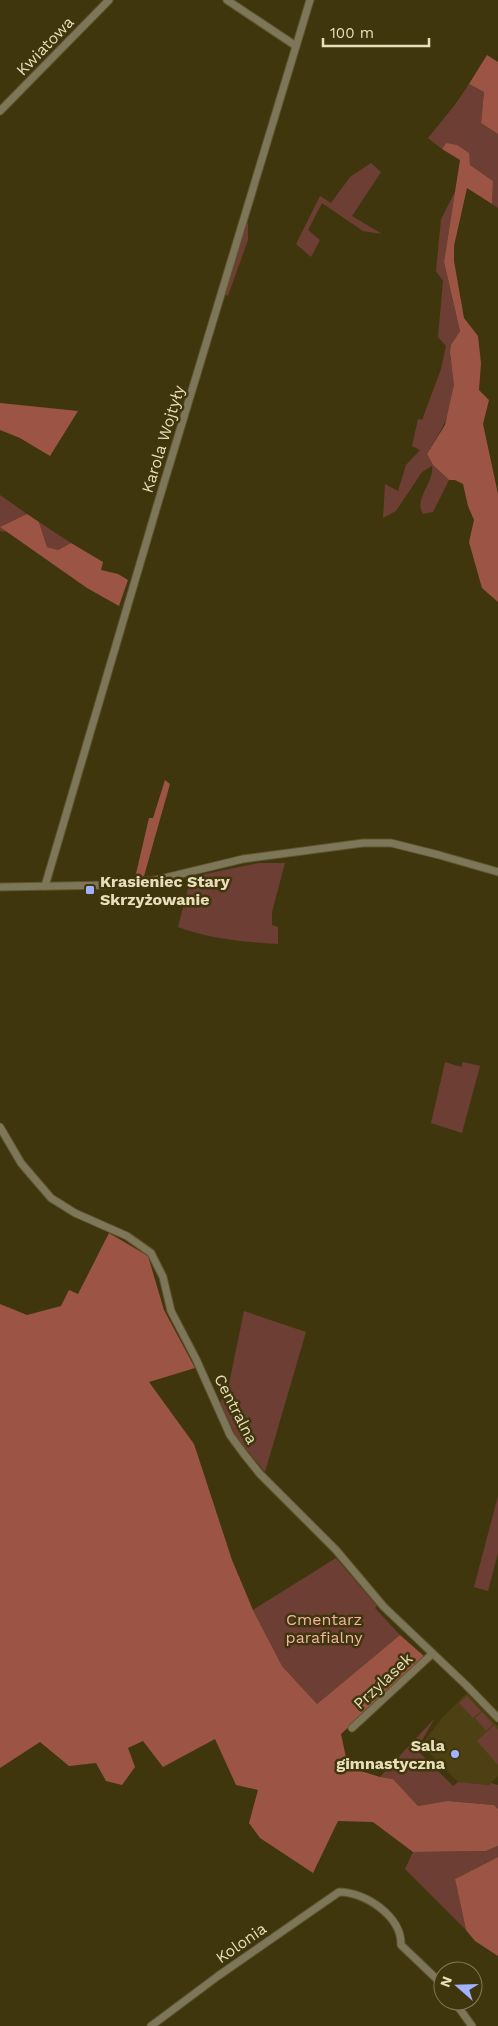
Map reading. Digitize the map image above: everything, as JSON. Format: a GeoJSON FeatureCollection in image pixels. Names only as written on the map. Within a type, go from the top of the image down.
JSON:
{"type":"FeatureCollection","features":[{"type":"Feature","properties":{"kind":"street","name":"Kwiatowa"},"geometry":{"type":"LineString","coordinates":[[0,111],[109,0]]}},
{"type":"Feature","properties":{"kind":"street"},"geometry":{"type":"LineString","coordinates":[[226,0],[296,46]]}},
{"type":"Feature","properties":{"kind":"street","name":"Karola Wojtyły"},"geometry":{"type":"LineString","coordinates":[[45,886],[157,506],[310,0]]}},
{"type":"Feature","properties":{"kind":"street"},"geometry":{"type":"LineString","coordinates":[[0,887],[113,885],[156,880],[243,859],[363,843],[390,843],[498,872]]}},
{"type":"Feature","properties":{"kind":"street","name":"Centralna"},"geometry":{"type":"LineString","coordinates":[[0,1128],[21,1163],[51,1198],[75,1214],[127,1236],[151,1253],[163,1277],[170,1311],[196,1359],[230,1435],[244,1454],[260,1474],[336,1550],[384,1607],[498,1718]]}},
{"type":"Feature","properties":{"kind":"street","name":"Przylasek"},"geometry":{"type":"LineString","coordinates":[[352,1728],[432,1654]]}},
{"type":"Feature","properties":{"kind":"street","name":"Kolonia"},"geometry":{"type":"LineString","coordinates":[[151,2026],[218,1976],[339,1892],[350,1892],[368,1898],[397,1925],[401,1945],[433,1975]]}},
{"type":"Feature","properties":{"kind":"street"},"geometry":{"type":"LineString","coordinates":[[461,2011],[472,2026]]}},
{"type":"Feature","properties":{"kind":"shaded area"},"geometry":{"type":"Polygon","coordinates":[[[487,55],[498,62],[498,134],[481,123],[484,92],[469,84],[487,55]]]}},
{"type":"Feature","properties":{"kind":"shaded area"},"geometry":{"type":"Polygon","coordinates":[[[446,143],[457,145],[469,153],[470,165],[493,181],[492,204],[467,188],[454,246],[454,261],[464,318],[478,336],[481,363],[479,390],[489,400],[483,424],[498,494],[498,602],[482,588],[469,542],[474,520],[468,506],[463,484],[455,480],[449,480],[433,465],[427,454],[445,425],[454,385],[450,352],[451,345],[460,331],[444,262],[460,160],[442,149],[446,143]]]}},
{"type":"Feature","properties":{"kind":"shaded area"},"geometry":{"type":"Polygon","coordinates":[[[0,403],[78,411],[50,456],[20,438],[0,430],[0,403]]]}},
{"type":"Feature","properties":{"kind":"shaded area"},"geometry":{"type":"Polygon","coordinates":[[[27,514],[39,522],[47,547],[58,550],[71,543],[103,562],[101,570],[118,574],[128,580],[119,606],[87,588],[0,527],[27,514]]]}},
{"type":"Feature","properties":{"kind":"shaded area"},"geometry":{"type":"Polygon","coordinates":[[[165,780],[170,784],[144,876],[135,878],[149,818],[153,818],[165,780]]]}},
{"type":"Feature","properties":{"kind":"shaded area"},"geometry":{"type":"Polygon","coordinates":[[[109,1233],[148,1256],[164,1310],[195,1368],[149,1382],[194,1444],[232,1560],[253,1610],[282,1666],[317,1704],[400,1635],[425,1657],[341,1734],[348,1767],[393,1779],[418,1806],[447,1801],[494,1805],[498,1809],[498,1846],[486,1851],[413,1852],[373,1822],[338,1821],[313,1873],[260,1838],[249,1823],[258,1790],[236,1785],[215,1739],[163,1767],[143,1741],[128,1748],[135,1767],[122,1785],[106,1781],[96,1763],[69,1766],[40,1742],[0,1768],[0,1304],[27,1315],[61,1306],[69,1290],[78,1294],[109,1233]]]}},
{"type":"Feature","properties":{"kind":"shaded area"},"geometry":{"type":"Polygon","coordinates":[[[467,1693],[498,1726],[498,1776],[489,1785],[458,1782],[424,1748],[426,1739],[442,1718],[467,1693]]]}},
{"type":"Feature","properties":{"kind":"shaded area"},"geometry":{"type":"Polygon","coordinates":[[[498,1857],[498,1956],[475,1941],[466,1930],[455,1879],[498,1857]]]}},
{"type":"Feature","properties":{"kind":"green space"},"geometry":{"type":"Polygon","coordinates":[[[469,84],[484,92],[481,123],[498,134],[498,208],[492,204],[493,181],[470,165],[446,143],[442,149],[428,138],[469,84]]]}},
{"type":"Feature","properties":{"kind":"green space"},"geometry":{"type":"Polygon","coordinates":[[[371,163],[381,172],[352,216],[382,234],[363,231],[322,203],[308,230],[320,240],[311,257],[296,244],[320,196],[331,203],[350,177],[371,163]]]}},
{"type":"Feature","properties":{"kind":"green space"},"geometry":{"type":"Polygon","coordinates":[[[455,192],[444,262],[460,331],[454,340],[450,354],[454,377],[451,405],[441,430],[427,454],[433,465],[449,480],[433,512],[423,514],[421,508],[422,496],[432,472],[432,466],[422,472],[396,511],[383,518],[385,484],[398,491],[406,465],[420,450],[412,446],[418,419],[422,420],[441,369],[446,346],[438,337],[443,281],[436,271],[441,219],[455,192]]]}},
{"type":"Feature","properties":{"kind":"green space"},"geometry":{"type":"Polygon","coordinates":[[[246,222],[248,224],[248,240],[228,296],[225,294],[246,222]]]}},
{"type":"Feature","properties":{"kind":"green space"},"geometry":{"type":"Polygon","coordinates":[[[0,495],[27,514],[1,527],[7,532],[0,531],[0,495]]]}},
{"type":"Feature","properties":{"kind":"green space"},"geometry":{"type":"Polygon","coordinates":[[[39,522],[71,543],[58,550],[47,547],[39,522]]]}},
{"type":"Feature","properties":{"kind":"green space"},"geometry":{"type":"Polygon","coordinates":[[[259,863],[285,863],[272,912],[272,925],[278,927],[278,944],[215,937],[178,927],[191,877],[259,863]]]}},
{"type":"Feature","properties":{"kind":"green space"},"geometry":{"type":"Polygon","coordinates":[[[445,1062],[461,1067],[463,1062],[480,1066],[462,1133],[431,1123],[445,1062]]]}},
{"type":"Feature","properties":{"kind":"green space"},"geometry":{"type":"Polygon","coordinates":[[[244,1311],[306,1332],[265,1472],[236,1437],[220,1403],[229,1384],[244,1311]]]}},
{"type":"Feature","properties":{"kind":"green space"},"geometry":{"type":"Polygon","coordinates":[[[498,1496],[498,1553],[488,1591],[474,1587],[498,1496]]]}},
{"type":"Feature","properties":{"kind":"green space","name":"Cmentarz parafialny"},"geometry":{"type":"Polygon","coordinates":[[[336,1558],[377,1606],[375,1608],[400,1635],[317,1704],[282,1666],[253,1610],[336,1558]]]}},
{"type":"Feature","properties":{"kind":"green space"},"geometry":{"type":"Polygon","coordinates":[[[467,1696],[481,1711],[473,1718],[459,1703],[467,1696]]]}},
{"type":"Feature","properties":{"kind":"green space"},"geometry":{"type":"Polygon","coordinates":[[[482,1712],[493,1724],[486,1731],[475,1718],[482,1712]]]}},
{"type":"Feature","properties":{"kind":"green space"},"geometry":{"type":"Polygon","coordinates":[[[435,1718],[421,1742],[420,1753],[453,1786],[458,1782],[498,1785],[498,1809],[494,1805],[447,1801],[418,1806],[393,1779],[380,1777],[435,1718]]]}},
{"type":"Feature","properties":{"kind":"green space"},"geometry":{"type":"Polygon","coordinates":[[[494,1725],[498,1730],[498,1765],[477,1741],[494,1725]]]}},
{"type":"Feature","properties":{"kind":"green space"},"geometry":{"type":"Polygon","coordinates":[[[498,1846],[498,1857],[455,1879],[466,1930],[405,1869],[413,1852],[486,1851],[498,1846]]]}},
{"type":"Feature","properties":{"kind":"place","name":"Krasieniec Stary Skrzyżowanie"},"geometry":{"type":"Point","coordinates":[90,890]}},
{"type":"Feature","properties":{"kind":"place","name":"Sala gimnastyczna"},"geometry":{"type":"Point","coordinates":[455,1754]}}]}
